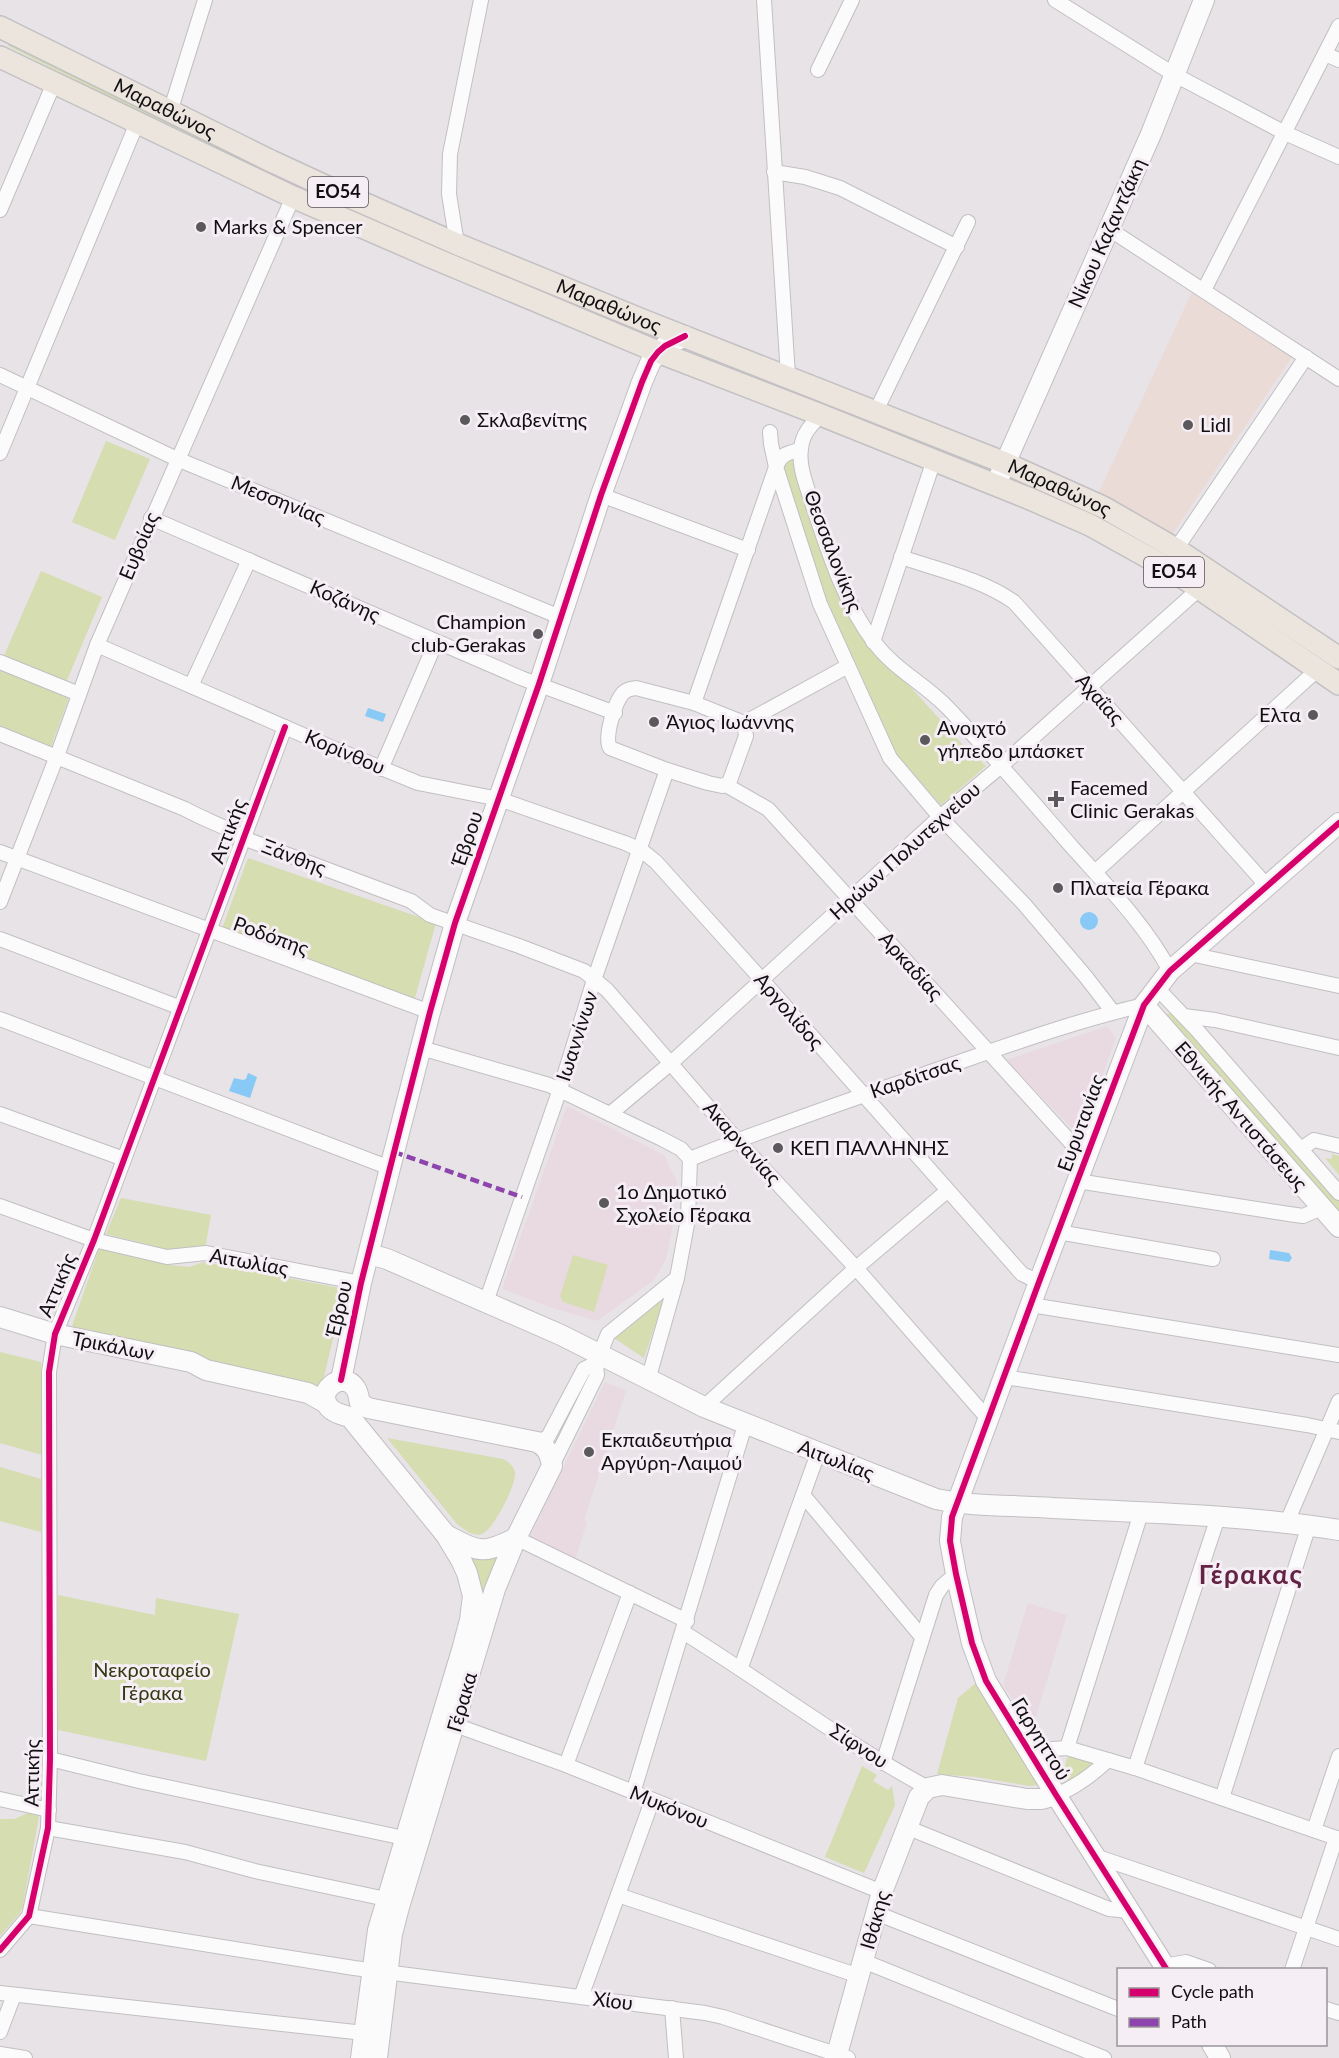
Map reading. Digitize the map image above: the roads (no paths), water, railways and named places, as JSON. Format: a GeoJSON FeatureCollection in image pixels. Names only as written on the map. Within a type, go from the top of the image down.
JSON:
{"type":"FeatureCollection","features":[{"type":"Feature","properties":{"kind":"main road","name":"Μαραθώνος"},"geometry":{"type":"LineString","coordinates":[[0,27],[305,178],[457,244],[1005,463],[1103,507],[1176,549],[1339,658]]}},
{"type":"Feature","properties":{"kind":"main road","name":"Μαραθώνος"},"geometry":{"type":"LineString","coordinates":[[0,57],[293,196],[658,352],[996,484],[1090,525],[1178,574],[1339,684]]}},
{"type":"Feature","properties":{"kind":"street"},"geometry":{"type":"LineString","coordinates":[[170,112],[205,0]]}},
{"type":"Feature","properties":{"kind":"street"},"geometry":{"type":"LineString","coordinates":[[457,244],[449,194],[450,154],[481,0]]}},
{"type":"Feature","properties":{"kind":"street"},"geometry":{"type":"LineString","coordinates":[[764,0],[788,376]]}},
{"type":"Feature","properties":{"kind":"street"},"geometry":{"type":"LineString","coordinates":[[818,70],[852,0]]}},
{"type":"Feature","properties":{"kind":"street"},"geometry":{"type":"LineString","coordinates":[[1055,0],[1175,75],[1285,133],[1339,157]]}},
{"type":"Feature","properties":{"kind":"street","name":"Νίκου Καζαντζάκη"},"geometry":{"type":"LineString","coordinates":[[996,484],[1109,229],[1175,75],[1204,0]]}},
{"type":"Feature","properties":{"kind":"street"},"geometry":{"type":"LineString","coordinates":[[1204,290],[1339,26]]}},
{"type":"Feature","properties":{"kind":"street"},"geometry":{"type":"LineString","coordinates":[[1325,54],[1339,60]]}},
{"type":"Feature","properties":{"kind":"street"},"geometry":{"type":"LineString","coordinates":[[0,210],[54,83]]}},
{"type":"Feature","properties":{"kind":"street"},"geometry":{"type":"LineString","coordinates":[[0,453],[136,123]]}},
{"type":"Feature","properties":{"kind":"street"},"geometry":{"type":"LineString","coordinates":[[774,172],[805,177],[840,188],[957,246]]}},
{"type":"Feature","properties":{"kind":"street","name":"Ευβοίας"},"geometry":{"type":"LineString","coordinates":[[0,902],[97,645],[293,196]]}},
{"type":"Feature","properties":{"kind":"street"},"geometry":{"type":"LineString","coordinates":[[876,411],[968,222]]}},
{"type":"Feature","properties":{"kind":"street"},"geometry":{"type":"LineString","coordinates":[[1109,229],[1339,379]]}},
{"type":"Feature","properties":{"kind":"street"},"geometry":{"type":"LineString","coordinates":[[658,352],[685,336]]}},
{"type":"Feature","properties":{"kind":"street","name":"Έβρου"},"geometry":{"type":"LineString","coordinates":[[337,1381],[430,1012],[455,923],[539,684],[601,495],[642,382],[651,361],[658,352]]}},
{"type":"Feature","properties":{"kind":"street"},"geometry":{"type":"LineString","coordinates":[[1176,549],[1306,357]]}},
{"type":"Feature","properties":{"kind":"street","name":"Μεσσηνίας"},"geometry":{"type":"LineString","coordinates":[[0,375],[177,459],[560,617]]}},
{"type":"Feature","properties":{"kind":"street"},"geometry":{"type":"LineString","coordinates":[[694,704],[780,457],[800,450],[809,426],[821,415]]}},
{"type":"Feature","properties":{"kind":"street","name":"Θεσσαλονίκης"},"geometry":{"type":"LineString","coordinates":[[770,432],[776,467],[820,604],[890,758],[940,816],[1024,904],[1113,1012]]}},
{"type":"Feature","properties":{"kind":"street","name":"Θεσσαλονίκης"},"geometry":{"type":"LineString","coordinates":[[800,450],[808,492],[828,552],[856,616],[873,642],[888,660],[946,707],[1001,766],[1095,872],[1157,947],[1170,971]]}},
{"type":"Feature","properties":{"kind":"street"},"geometry":{"type":"LineString","coordinates":[[873,642],[934,460]]}},
{"type":"Feature","properties":{"kind":"street"},"geometry":{"type":"LineString","coordinates":[[601,495],[748,550]]}},
{"type":"Feature","properties":{"kind":"street","name":"Κοζάνης"},"geometry":{"type":"LineString","coordinates":[[152,518],[436,642],[539,684]]}},
{"type":"Feature","properties":{"kind":"street","name":"Αχαΐας"},"geometry":{"type":"LineString","coordinates":[[901,557],[981,583],[1014,602],[1268,887]]}},
{"type":"Feature","properties":{"kind":"street"},"geometry":{"type":"LineString","coordinates":[[191,686],[249,560]]}},
{"type":"Feature","properties":{"kind":"street","name":"Ηρώων Πολυτεχνείου"},"geometry":{"type":"LineString","coordinates":[[610,1114],[672,1063],[940,816],[1001,766],[1199,589]]}},
{"type":"Feature","properties":{"kind":"street"},"geometry":{"type":"LineString","coordinates":[[381,769],[436,642]]}},
{"type":"Feature","properties":{"kind":"street","name":"Κορίνθου"},"geometry":{"type":"LineString","coordinates":[[97,645],[381,769],[418,783],[499,799]]}},
{"type":"Feature","properties":{"kind":"street"},"geometry":{"type":"LineString","coordinates":[[0,662],[79,693]]}},
{"type":"Feature","properties":{"kind":"street"},"geometry":{"type":"LineString","coordinates":[[726,785],[731,779],[746,735],[744,723],[848,666]]}},
{"type":"Feature","properties":{"kind":"street"},"geometry":{"type":"LineString","coordinates":[[1095,872],[1317,670]]}},
{"type":"Feature","properties":{"kind":"street"},"geometry":{"type":"LineString","coordinates":[[539,684],[615,713]]}},
{"type":"Feature","properties":{"kind":"street","name":"Αρκαδίας"},"geometry":{"type":"LineString","coordinates":[[744,723],[694,704],[636,688],[624,691],[607,736],[610,747],[667,770],[717,786],[726,785],[768,809],[1085,1158]]}},
{"type":"Feature","properties":{"kind":"street","name":"Αττικής"},"geometry":{"type":"LineString","coordinates":[[0,1950],[29,1916],[48,1828],[50,1759],[49,1372],[55,1334],[94,1240],[285,726]]}},
{"type":"Feature","properties":{"kind":"street","name":"Ξάνθης"},"geometry":{"type":"LineString","coordinates":[[0,734],[185,809],[202,819],[411,901],[430,915],[455,923]]}},
{"type":"Feature","properties":{"kind":"street","name":"Ιωαννίνων"},"geometry":{"type":"LineString","coordinates":[[486,1302],[667,770]]}},
{"type":"Feature","properties":{"kind":"street","name":"Αργολίδος"},"geometry":{"type":"LineString","coordinates":[[499,799],[641,850],[656,862],[946,1191],[1022,1274],[1039,1282]]}},
{"type":"Feature","properties":{"kind":"street","name":"Ευρυτανίας"},"geometry":{"type":"LineString","coordinates":[[958,1503],[1144,1005],[1170,971],[1339,823]]}},
{"type":"Feature","properties":{"kind":"street","name":"Ροδόπης"},"geometry":{"type":"LineString","coordinates":[[0,852],[430,1012]]}},
{"type":"Feature","properties":{"kind":"street","name":"Ακαρνανίας"},"geometry":{"type":"LineString","coordinates":[[455,923],[584,971],[607,990],[737,1140],[856,1268],[988,1420]]}},
{"type":"Feature","properties":{"kind":"street"},"geometry":{"type":"LineString","coordinates":[[0,939],[181,1008]]}},
{"type":"Feature","properties":{"kind":"street"},"geometry":{"type":"LineString","coordinates":[[1190,954],[1339,986]]}},
{"type":"Feature","properties":{"kind":"street"},"geometry":{"type":"LineString","coordinates":[[1156,987],[1339,1193]]}},
{"type":"Feature","properties":{"kind":"street","name":"Καρδίτσας"},"geometry":{"type":"LineString","coordinates":[[690,1159],[737,1140],[987,1052],[1113,1012],[1144,1005]]}},
{"type":"Feature","properties":{"kind":"street","name":"Εθνικής Αντιστάσεως"},"geometry":{"type":"LineString","coordinates":[[1144,1005],[1339,1227]]}},
{"type":"Feature","properties":{"kind":"street"},"geometry":{"type":"LineString","coordinates":[[1184,1016],[1215,1020],[1339,1048]]}},
{"type":"Feature","properties":{"kind":"street"},"geometry":{"type":"LineString","coordinates":[[0,1019],[390,1168]]}},
{"type":"Feature","properties":{"kind":"street"},"geometry":{"type":"LineString","coordinates":[[421,1048],[560,1089],[681,1149],[690,1159],[688,1219],[677,1278],[648,1380]]}},
{"type":"Feature","properties":{"kind":"street"},"geometry":{"type":"LineString","coordinates":[[0,1114],[124,1159]]}},
{"type":"Feature","properties":{"kind":"street"},"geometry":{"type":"LineString","coordinates":[[1301,1149],[1314,1140],[1339,1146]]}},
{"type":"Feature","properties":{"kind":"street"},"geometry":{"type":"LineString","coordinates":[[1077,1181],[1289,1215],[1303,1216],[1322,1208]]}},
{"type":"Feature","properties":{"kind":"street"},"geometry":{"type":"LineString","coordinates":[[704,1407],[856,1268],[946,1191]]}},
{"type":"Feature","properties":{"kind":"street","name":"Αιτωλίας"},"geometry":{"type":"LineString","coordinates":[[0,1206],[94,1240],[167,1257],[206,1252],[362,1283]]}},
{"type":"Feature","properties":{"kind":"street"},"geometry":{"type":"LineString","coordinates":[[1058,1232],[1213,1259]]}},
{"type":"Feature","properties":{"kind":"street","name":"Αιτωλίας"},"geometry":{"type":"LineString","coordinates":[[369,1254],[387,1259],[561,1335],[598,1359],[745,1425],[936,1499],[958,1503],[1287,1522],[1339,1530]]}},
{"type":"Feature","properties":{"kind":"street"},"geometry":{"type":"LineString","coordinates":[[537,1442],[544,1440],[551,1432],[584,1369],[598,1359],[608,1334],[677,1278]]}},
{"type":"Feature","properties":{"kind":"street"},"geometry":{"type":"LineString","coordinates":[[1031,1305],[1339,1355]]}},
{"type":"Feature","properties":{"kind":"street","name":"Τρικάλων"},"geometry":{"type":"LineString","coordinates":[[0,1317],[55,1334],[191,1362],[206,1370],[308,1393],[326,1402]]}},
{"type":"Feature","properties":{"kind":"street","name":"Τρικάλων"},"geometry":{"type":"LineString","coordinates":[[191,1362],[208,1359],[310,1381],[337,1381]]}},
{"type":"Feature","properties":{"kind":"street","name":"Γέρακα"},"geometry":{"type":"LineString","coordinates":[[361,2058],[364,2033],[380,1972],[495,1589],[516,1538],[597,1375],[598,1359]]}},
{"type":"Feature","properties":{"kind":"street"},"geometry":{"type":"LineString","coordinates":[[1005,1377],[1333,1431]]}},
{"type":"Feature","properties":{"kind":"street"},"geometry":{"type":"LineString","coordinates":[[355,1410],[356,1388],[349,1382],[337,1381],[328,1388],[325,1395],[326,1402],[335,1412],[355,1410],[368,1408],[537,1442],[543,1445],[551,1455],[552,1466]]}},
{"type":"Feature","properties":{"kind":"street"},"geometry":{"type":"LineString","coordinates":[[1287,1522],[1333,1431],[1339,1401]]}},
{"type":"Feature","properties":{"kind":"street","name":"Γέρακα"},"geometry":{"type":"LineString","coordinates":[[355,1410],[446,1535],[467,1573],[473,1596],[462,1650],[378,1930],[380,1972],[377,2058]]}},
{"type":"Feature","properties":{"kind":"street"},"geometry":{"type":"LineString","coordinates":[[633,1793],[745,1425]]}},
{"type":"Feature","properties":{"kind":"street"},"geometry":{"type":"LineString","coordinates":[[741,1668],[818,1453]]}},
{"type":"Feature","properties":{"kind":"street"},"geometry":{"type":"LineString","coordinates":[[803,1495],[922,1637]]}},
{"type":"Feature","properties":{"kind":"street","name":"Γαργηττού"},"geometry":{"type":"LineString","coordinates":[[958,1503],[950,1530],[956,1574],[972,1643],[986,1681],[1165,1968]]}},
{"type":"Feature","properties":{"kind":"street"},"geometry":{"type":"LineString","coordinates":[[1067,1748],[1141,1513]]}},
{"type":"Feature","properties":{"kind":"street"},"geometry":{"type":"LineString","coordinates":[[1135,1768],[1218,1517]]}},
{"type":"Feature","properties":{"kind":"street"},"geometry":{"type":"LineString","coordinates":[[1222,1798],[1309,1525]]}},
{"type":"Feature","properties":{"kind":"street"},"geometry":{"type":"LineString","coordinates":[[446,1535],[475,1550],[488,1550],[516,1538]]}},
{"type":"Feature","properties":{"kind":"street","name":"Σίφνου"},"geometry":{"type":"LineString","coordinates":[[516,1538],[630,1593],[685,1626],[741,1668],[883,1763],[928,1788],[942,1785],[1027,1799],[1042,1799],[1056,1795]]}},
{"type":"Feature","properties":{"kind":"street"},"geometry":{"type":"LineString","coordinates":[[883,1763],[936,1595],[942,1586],[956,1574]]}},
{"type":"Feature","properties":{"kind":"street"},"geometry":{"type":"LineString","coordinates":[[566,1766],[630,1593]]}},
{"type":"Feature","properties":{"kind":"street","name":"Μυκόνου"},"geometry":{"type":"LineString","coordinates":[[455,1725],[566,1766],[882,1892]]}},
{"type":"Feature","properties":{"kind":"street"},"geometry":{"type":"LineString","coordinates":[[1037,1762],[1041,1754],[1052,1749],[1067,1748],[1135,1768],[1337,1839],[1293,1968]]}},
{"type":"Feature","properties":{"kind":"street"},"geometry":{"type":"LineString","coordinates":[[1314,1830],[1339,1756]]}},
{"type":"Feature","properties":{"kind":"street"},"geometry":{"type":"LineString","coordinates":[[50,1759],[139,1781],[404,1838]]}},
{"type":"Feature","properties":{"kind":"street"},"geometry":{"type":"LineString","coordinates":[[1056,1795],[1093,1774],[1108,1760]]}},
{"type":"Feature","properties":{"kind":"street","name":"Ιθάκης"},"geometry":{"type":"LineString","coordinates":[[841,2057],[861,1969],[882,1892],[919,1797],[928,1788]]}},
{"type":"Feature","properties":{"kind":"street"},"geometry":{"type":"LineString","coordinates":[[0,1799],[49,1810]]}},
{"type":"Feature","properties":{"kind":"street"},"geometry":{"type":"LineString","coordinates":[[581,1997],[652,1801]]}},
{"type":"Feature","properties":{"kind":"street"},"geometry":{"type":"LineString","coordinates":[[906,1827],[1109,1909],[1130,1911]]}},
{"type":"Feature","properties":{"kind":"street"},"geometry":{"type":"LineString","coordinates":[[48,1828],[185,1852],[386,1899]]}},
{"type":"Feature","properties":{"kind":"street"},"geometry":{"type":"LineString","coordinates":[[1095,1856],[1339,1939]]}},
{"type":"Feature","properties":{"kind":"street"},"geometry":{"type":"LineString","coordinates":[[618,1895],[861,1969],[1104,2058]]}},
{"type":"Feature","properties":{"kind":"street"},"geometry":{"type":"LineString","coordinates":[[876,1913],[1117,2008]]}},
{"type":"Feature","properties":{"kind":"street","name":"Χίου"},"geometry":{"type":"LineString","coordinates":[[29,1916],[380,1972],[672,2008],[723,2017],[841,2057]]}},
{"type":"Feature","properties":{"kind":"street"},"geometry":{"type":"LineString","coordinates":[[1165,1968],[1186,1962],[1203,1968]]}},
{"type":"Feature","properties":{"kind":"street"},"geometry":{"type":"LineString","coordinates":[[0,2032],[7,1994],[364,2033]]}},
{"type":"Feature","properties":{"kind":"street"},"geometry":{"type":"LineString","coordinates":[[672,2008],[676,2058]]}},
{"type":"Feature","properties":{"kind":"street"},"geometry":{"type":"LineString","coordinates":[[0,2054],[25,2058]]}},
{"type":"Feature","properties":{"kind":"water"},"geometry":{"type":"Polygon","coordinates":[[[368,708],[386,714],[383,722],[365,716],[368,708]]]}},
{"type":"Feature","properties":{"kind":"water"},"geometry":{"type":"Polygon","coordinates":[[[1089,912],[1097,917],[1098,921],[1093,929],[1089,930],[1081,925],[1080,921],[1085,913],[1089,912]]]}},
{"type":"Feature","properties":{"kind":"water"},"geometry":{"type":"Polygon","coordinates":[[[248,1073],[257,1077],[250,1098],[229,1091],[234,1078],[246,1079],[248,1073]]]}},
{"type":"Feature","properties":{"kind":"water"},"geometry":{"type":"Polygon","coordinates":[[[1270,1250],[1289,1253],[1292,1258],[1289,1262],[1269,1259],[1270,1250]]]}},
{"type":"Feature","properties":{"kind":"place","name":"Marks & Spencer"},"geometry":{"type":"Point","coordinates":[201,227]}},
{"type":"Feature","properties":{"kind":"place","name":"Σκλαβενίτης"},"geometry":{"type":"Point","coordinates":[465,420]}},
{"type":"Feature","properties":{"kind":"place","name":"Lidl"},"geometry":{"type":"Point","coordinates":[1188,425]}},
{"type":"Feature","properties":{"kind":"place","name":"Champion club-Gerakas"},"geometry":{"type":"Point","coordinates":[538,634]}},
{"type":"Feature","properties":{"kind":"place","name":"Ελτα"},"geometry":{"type":"Point","coordinates":[1313,715]}},
{"type":"Feature","properties":{"kind":"place","name":"Άγιος Ιωάννης"},"geometry":{"type":"Point","coordinates":[654,722]}},
{"type":"Feature","properties":{"kind":"place","name":"Ανοιχτό γήπεδο μπάσκετ"},"geometry":{"type":"Point","coordinates":[925,740]}},
{"type":"Feature","properties":{"kind":"place","name":"Facemed Clinic Gerakas"},"geometry":{"type":"Point","coordinates":[1056,799]}},
{"type":"Feature","properties":{"kind":"place","name":"Πλατεία Γέρακα"},"geometry":{"type":"Point","coordinates":[1058,888]}},
{"type":"Feature","properties":{"kind":"place","name":"ΚΕΠ ΠΑΛΛΗΝΗΣ"},"geometry":{"type":"Point","coordinates":[778,1148]}},
{"type":"Feature","properties":{"kind":"place","name":"1ο Δημοτικό Σχολείο Γέρακα"},"geometry":{"type":"Point","coordinates":[604,1203]}},
{"type":"Feature","properties":{"kind":"place","name":"Εκπαιδευτήρια Αργύρη-Λαιμού"},"geometry":{"type":"Point","coordinates":[589,1452]}},
{"type":"Feature","properties":{"kind":"district","name":"Γέρακας"},"geometry":{"type":"Point","coordinates":[1251,1575]}},
{"type":"Feature","properties":{"kind":"park label","name":"Νεκροταφείο Γέρακα"},"geometry":{"type":"Point","coordinates":[152,1682]}}]}
